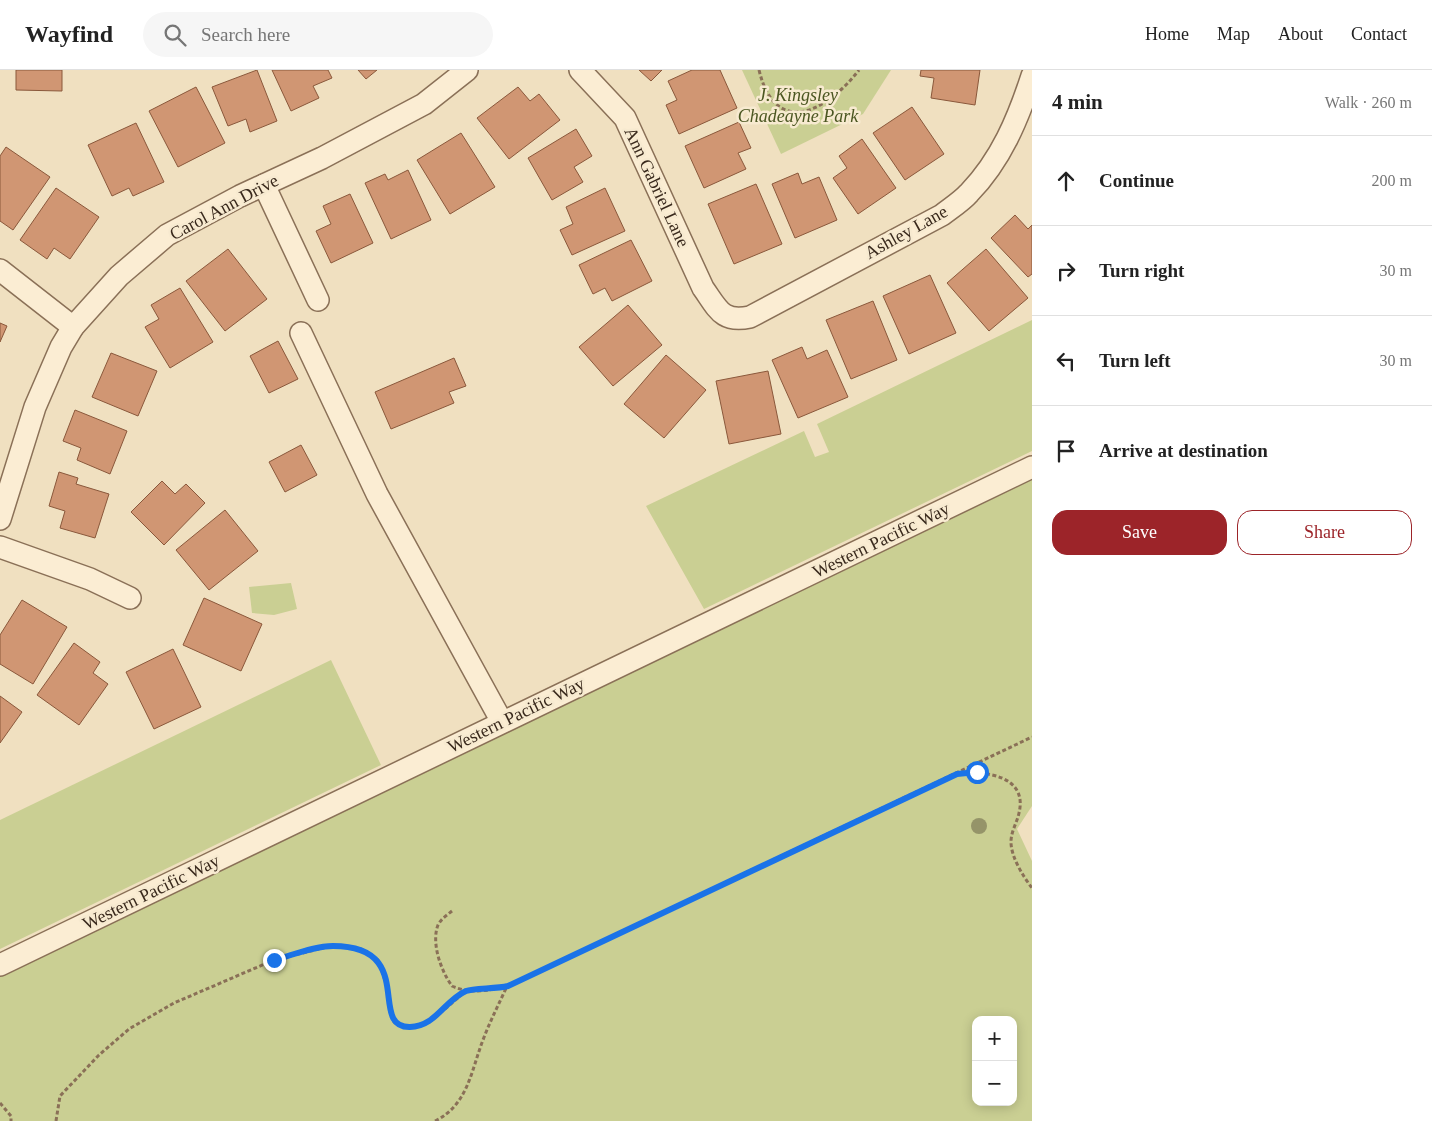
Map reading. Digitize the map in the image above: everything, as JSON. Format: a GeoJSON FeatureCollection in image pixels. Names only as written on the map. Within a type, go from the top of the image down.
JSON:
{"type":"FeatureCollection","features":[{"type":"Feature","properties":{"kind":"street","name":"Carol Ann Drive"},"geometry":{"type":"LineString","coordinates":[[0,518],[35,407],[61,347],[73,327],[119,276],[167,235],[264,185],[322,158],[424,104],[467,70]]}},
{"type":"Feature","properties":{"kind":"street","name":"Ann Gabriel Lane"},"geometry":{"type":"LineString","coordinates":[[580,70],[625,118],[704,288],[720,314]]}},
{"type":"Feature","properties":{"kind":"street","name":"Ashley Lane"},"geometry":{"type":"LineString","coordinates":[[720,314],[735,320],[750,317],[942,215],[969,194],[992,164],[1016,123],[1032,76]]}},
{"type":"Feature","properties":{"kind":"street"},"geometry":{"type":"LineString","coordinates":[[264,185],[318,300]]}},
{"type":"Feature","properties":{"kind":"street"},"geometry":{"type":"LineString","coordinates":[[0,270],[73,327]]}},
{"type":"Feature","properties":{"kind":"street"},"geometry":{"type":"LineString","coordinates":[[301,333],[376,494],[502,722]]}},
{"type":"Feature","properties":{"kind":"street","name":"Western Pacific Way"},"geometry":{"type":"LineString","coordinates":[[0,965],[1032,467]]}},
{"type":"Feature","properties":{"kind":"street"},"geometry":{"type":"LineString","coordinates":[[0,547],[90,579],[130,598]]}},
{"type":"Feature","properties":{"kind":"path"},"geometry":{"type":"LineString","coordinates":[[759,70],[763,86],[768,94],[786,110],[796,113],[810,112],[824,104],[843,89],[859,70]]}},
{"type":"Feature","properties":{"kind":"path"},"geometry":{"type":"LineString","coordinates":[[452,911],[438,925],[436,937],[439,956],[446,977],[452,986],[467,991],[494,990],[508,986],[1032,738]]}},
{"type":"Feature","properties":{"kind":"path"},"geometry":{"type":"LineString","coordinates":[[957,774],[990,773],[1006,779],[1017,789],[1020,800],[1019,813],[1012,829],[1011,844],[1017,864],[1032,888]]}},
{"type":"Feature","properties":{"kind":"path"},"geometry":{"type":"LineString","coordinates":[[56,1121],[60,1096],[99,1055],[129,1029],[174,1003],[274,960],[331,946],[361,949],[378,960],[388,989],[390,1012],[394,1022],[410,1028],[432,1020],[467,991]]}},
{"type":"Feature","properties":{"kind":"path"},"geometry":{"type":"LineString","coordinates":[[435,1121],[456,1106],[467,1089],[489,1025],[508,986]]}},
{"type":"Feature","properties":{"kind":"path"},"geometry":{"type":"LineString","coordinates":[[0,1103],[11,1116],[11,1121]]}},
{"type":"Feature","properties":{"kind":"green space","name":"J. Kingsley Chadeayne Park"},"geometry":{"type":"Polygon","coordinates":[[[742,70],[891,70],[863,114],[781,154],[742,70]]]}},
{"type":"Feature","properties":{"kind":"green space"},"geometry":{"type":"Polygon","coordinates":[[[1032,320],[1032,451],[704,609],[646,506],[804,431],[815,457],[829,452],[817,424],[1032,320]]]}},
{"type":"Feature","properties":{"kind":"green space"},"geometry":{"type":"Polygon","coordinates":[[[1032,473],[1032,806],[1017,829],[1032,861],[1032,1121],[0,1121],[0,973],[1032,473]]]}},
{"type":"Feature","properties":{"kind":"green space"},"geometry":{"type":"Polygon","coordinates":[[[291,583],[297,609],[274,615],[252,613],[249,587],[291,583]]]}},
{"type":"Feature","properties":{"kind":"green space"},"geometry":{"type":"Polygon","coordinates":[[[331,660],[381,765],[0,949],[0,820],[331,660]]]}},
{"type":"Feature","properties":{"kind":"building"},"geometry":{"type":"Polygon","coordinates":[[[16,70],[62,70],[62,91],[16,90],[16,70]]]}},
{"type":"Feature","properties":{"kind":"building"},"geometry":{"type":"Polygon","coordinates":[[[257,70],[277,121],[250,132],[246,119],[228,126],[212,87],[257,70]]]}},
{"type":"Feature","properties":{"kind":"building"},"geometry":{"type":"Polygon","coordinates":[[[272,70],[328,70],[332,78],[313,86],[319,98],[291,111],[272,70]]]}},
{"type":"Feature","properties":{"kind":"building"},"geometry":{"type":"Polygon","coordinates":[[[358,70],[377,70],[366,79],[358,70]]]}},
{"type":"Feature","properties":{"kind":"building"},"geometry":{"type":"Polygon","coordinates":[[[639,70],[662,70],[651,81],[639,70]]]}},
{"type":"Feature","properties":{"kind":"building"},"geometry":{"type":"Polygon","coordinates":[[[692,70],[720,70],[737,108],[679,134],[666,105],[677,100],[668,81],[692,70]]]}},
{"type":"Feature","properties":{"kind":"building"},"geometry":{"type":"Polygon","coordinates":[[[921,70],[980,70],[975,105],[931,98],[934,78],[920,76],[921,70]]]}},
{"type":"Feature","properties":{"kind":"building"},"geometry":{"type":"Polygon","coordinates":[[[196,87],[225,143],[178,167],[149,111],[196,87]]]}},
{"type":"Feature","properties":{"kind":"building"},"geometry":{"type":"Polygon","coordinates":[[[518,87],[530,101],[539,94],[560,120],[509,159],[477,118],[518,87]]]}},
{"type":"Feature","properties":{"kind":"building"},"geometry":{"type":"Polygon","coordinates":[[[912,107],[944,154],[905,180],[873,133],[912,107]]]}},
{"type":"Feature","properties":{"kind":"building"},"geometry":{"type":"Polygon","coordinates":[[[739,122],[751,148],[738,153],[746,169],[704,188],[685,146],[739,122]]]}},
{"type":"Feature","properties":{"kind":"building"},"geometry":{"type":"Polygon","coordinates":[[[136,123],[164,182],[133,196],[129,188],[112,196],[88,145],[136,123]]]}},
{"type":"Feature","properties":{"kind":"building"},"geometry":{"type":"Polygon","coordinates":[[[576,129],[592,156],[574,167],[583,182],[552,200],[528,158],[576,129]]]}},
{"type":"Feature","properties":{"kind":"building"},"geometry":{"type":"Polygon","coordinates":[[[461,133],[495,187],[450,214],[417,160],[461,133]]]}},
{"type":"Feature","properties":{"kind":"building"},"geometry":{"type":"Polygon","coordinates":[[[862,139],[896,188],[858,214],[833,178],[847,168],[839,156],[862,139]]]}},
{"type":"Feature","properties":{"kind":"building"},"geometry":{"type":"Polygon","coordinates":[[[6,147],[50,177],[13,230],[0,221],[0,156],[6,147]]]}},
{"type":"Feature","properties":{"kind":"building"},"geometry":{"type":"Polygon","coordinates":[[[408,170],[431,220],[391,239],[365,183],[385,174],[388,180],[408,170]]]}},
{"type":"Feature","properties":{"kind":"building"},"geometry":{"type":"Polygon","coordinates":[[[798,173],[802,184],[819,177],[837,220],[795,238],[772,184],[798,173]]]}},
{"type":"Feature","properties":{"kind":"building"},"geometry":{"type":"Polygon","coordinates":[[[756,184],[782,244],[734,264],[708,204],[756,184]]]}},
{"type":"Feature","properties":{"kind":"building"},"geometry":{"type":"Polygon","coordinates":[[[56,188],[99,217],[70,259],[54,248],[47,259],[20,240],[56,188]]]}},
{"type":"Feature","properties":{"kind":"building"},"geometry":{"type":"Polygon","coordinates":[[[605,188],[625,231],[572,255],[560,230],[573,224],[566,207],[605,188]]]}},
{"type":"Feature","properties":{"kind":"building"},"geometry":{"type":"Polygon","coordinates":[[[350,194],[373,243],[331,263],[316,231],[331,224],[323,206],[350,194]]]}},
{"type":"Feature","properties":{"kind":"building"},"geometry":{"type":"Polygon","coordinates":[[[1015,215],[1028,229],[1032,225],[1032,274],[1028,277],[991,238],[1015,215]]]}},
{"type":"Feature","properties":{"kind":"building"},"geometry":{"type":"Polygon","coordinates":[[[631,240],[652,281],[612,301],[605,288],[593,294],[579,265],[631,240]]]}},
{"type":"Feature","properties":{"kind":"building"},"geometry":{"type":"Polygon","coordinates":[[[228,249],[267,299],[225,331],[186,281],[228,249]]]}},
{"type":"Feature","properties":{"kind":"building"},"geometry":{"type":"Polygon","coordinates":[[[986,249],[1028,298],[989,331],[947,283],[986,249]]]}},
{"type":"Feature","properties":{"kind":"building"},"geometry":{"type":"Polygon","coordinates":[[[930,275],[956,333],[909,354],[883,296],[930,275]]]}},
{"type":"Feature","properties":{"kind":"building"},"geometry":{"type":"Polygon","coordinates":[[[180,288],[213,342],[170,368],[145,327],[159,319],[151,305],[180,288]]]}},
{"type":"Feature","properties":{"kind":"building"},"geometry":{"type":"Polygon","coordinates":[[[873,301],[897,360],[851,379],[826,320],[873,301]]]}},
{"type":"Feature","properties":{"kind":"building"},"geometry":{"type":"Polygon","coordinates":[[[628,305],[662,345],[613,386],[579,347],[628,305]]]}},
{"type":"Feature","properties":{"kind":"building"},"geometry":{"type":"Polygon","coordinates":[[[0,323],[7,326],[0,342],[0,323]]]}},
{"type":"Feature","properties":{"kind":"building"},"geometry":{"type":"Polygon","coordinates":[[[278,341],[298,379],[269,393],[250,356],[278,341]]]}},
{"type":"Feature","properties":{"kind":"building"},"geometry":{"type":"Polygon","coordinates":[[[802,347],[807,359],[827,350],[848,397],[798,418],[772,360],[802,347]]]}},
{"type":"Feature","properties":{"kind":"building"},"geometry":{"type":"Polygon","coordinates":[[[111,353],[157,371],[138,416],[92,397],[111,353]]]}},
{"type":"Feature","properties":{"kind":"building"},"geometry":{"type":"Polygon","coordinates":[[[666,355],[706,390],[664,438],[624,404],[666,355]]]}},
{"type":"Feature","properties":{"kind":"building"},"geometry":{"type":"Polygon","coordinates":[[[454,358],[466,386],[449,392],[454,403],[391,429],[375,392],[454,358]]]}},
{"type":"Feature","properties":{"kind":"building"},"geometry":{"type":"Polygon","coordinates":[[[768,371],[781,434],[729,444],[716,381],[768,371]]]}},
{"type":"Feature","properties":{"kind":"building"},"geometry":{"type":"Polygon","coordinates":[[[75,410],[127,431],[110,474],[77,460],[81,448],[63,441],[75,410]]]}},
{"type":"Feature","properties":{"kind":"building"},"geometry":{"type":"Polygon","coordinates":[[[301,445],[317,475],[285,492],[269,462],[301,445]]]}},
{"type":"Feature","properties":{"kind":"building"},"geometry":{"type":"Polygon","coordinates":[[[59,472],[78,478],[76,484],[109,494],[95,538],[60,528],[65,511],[49,506],[59,472]]]}},
{"type":"Feature","properties":{"kind":"building"},"geometry":{"type":"Polygon","coordinates":[[[162,481],[175,494],[186,484],[205,503],[164,545],[131,512],[162,481]]]}},
{"type":"Feature","properties":{"kind":"building"},"geometry":{"type":"Polygon","coordinates":[[[225,510],[258,551],[209,590],[176,550],[225,510]]]}},
{"type":"Feature","properties":{"kind":"building"},"geometry":{"type":"Polygon","coordinates":[[[204,598],[262,624],[241,671],[183,645],[204,598]]]}},
{"type":"Feature","properties":{"kind":"building"},"geometry":{"type":"Polygon","coordinates":[[[22,600],[67,627],[33,684],[0,664],[0,635],[22,600]]]}},
{"type":"Feature","properties":{"kind":"building"},"geometry":{"type":"Polygon","coordinates":[[[74,643],[100,662],[93,673],[108,684],[79,725],[37,695],[74,643]]]}},
{"type":"Feature","properties":{"kind":"building"},"geometry":{"type":"Polygon","coordinates":[[[173,649],[201,707],[154,729],[126,672],[173,649]]]}},
{"type":"Feature","properties":{"kind":"building"},"geometry":{"type":"Polygon","coordinates":[[[0,696],[22,712],[0,743],[0,696]]]}},
{"type":"Feature","properties":{"kind":"route"},"geometry":{"type":"LineString","coordinates":[[274,960],[331,946],[361,949],[378,960],[388,989],[390,1012],[394,1022],[410,1028],[422,1025],[432,1020],[451,1002],[467,991],[494,990],[508,986],[957,774],[977,772]]}}]}
